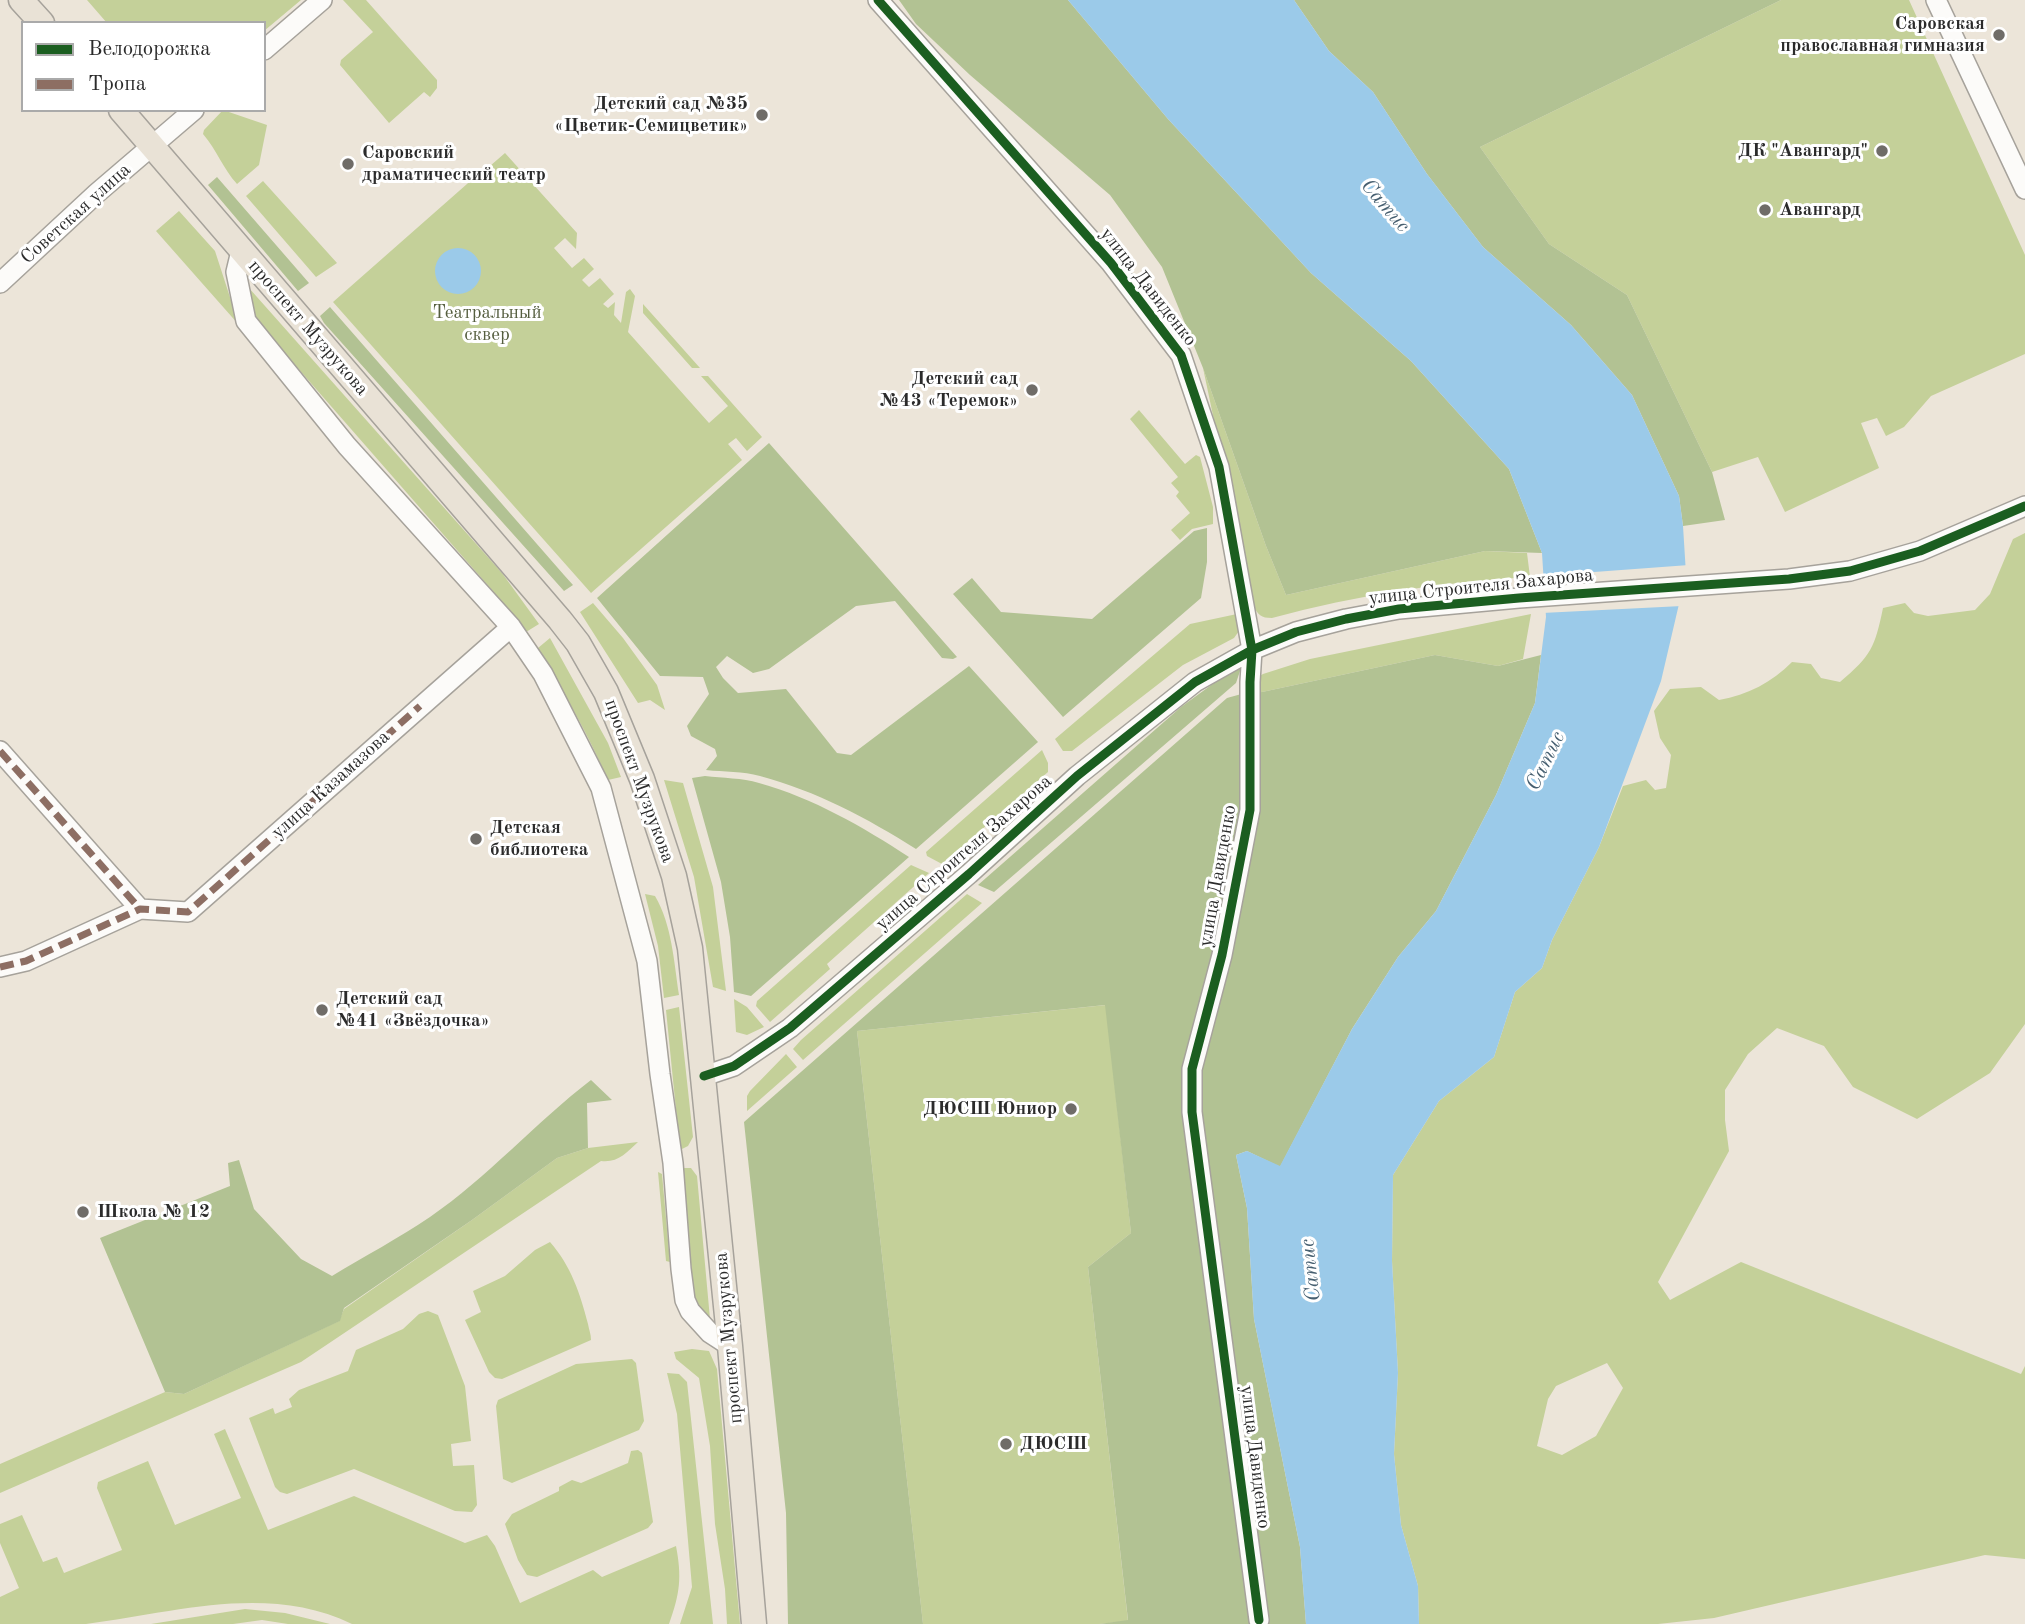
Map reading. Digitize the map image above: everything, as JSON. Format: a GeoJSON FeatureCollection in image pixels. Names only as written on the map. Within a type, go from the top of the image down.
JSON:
{"type":"FeatureCollection","features":[{"type":"Feature","properties":{"kind":"main road"},"geometry":{"type":"LineString","coordinates":[[21,0],[40,21]]}},
{"type":"Feature","properties":{"kind":"main road","name":"проспект Музрукова"},"geometry":{"type":"LineString","coordinates":[[123,112],[553,610],[578,643],[606,692],[642,779],[674,876],[690,948],[730,1346],[754,1624]]}},
{"type":"Feature","properties":{"kind":"street"},"geometry":{"type":"LineString","coordinates":[[266,48],[322,0]]}},
{"type":"Feature","properties":{"kind":"street","name":"улица Давиденко"},"geometry":{"type":"LineString","coordinates":[[878,0],[1111,263],[1181,355],[1224,484],[1252,650],[1250,810],[1222,955],[1192,1069],[1192,1112],[1259,1620]]}},
{"type":"Feature","properties":{"kind":"street"},"geometry":{"type":"LineString","coordinates":[[1936,0],[2025,189]]}},
{"type":"Feature","properties":{"kind":"street"},"geometry":{"type":"LineString","coordinates":[[152,146],[192,112]]}},
{"type":"Feature","properties":{"kind":"street","name":"Советская улица"},"geometry":{"type":"LineString","coordinates":[[0,283],[152,146]]}},
{"type":"Feature","properties":{"kind":"street"},"geometry":{"type":"LineString","coordinates":[[241,251],[236,272],[246,321],[347,446],[511,627],[543,674],[601,788],[647,961],[673,1163],[685,1300],[690,1311],[710,1334],[730,1346]]}},
{"type":"Feature","properties":{"kind":"street","name":"улица Строителя Захарова"},"geometry":{"type":"LineString","coordinates":[[704,1076],[734,1066],[790,1028],[969,874],[1077,776],[1195,682],[1252,650],[1296,632],[1399,609],[1789,579],[1883,563],[1920,551],[2025,506]]}},
{"type":"Feature","properties":{"kind":"street","name":"улица Казамазова"},"geometry":{"type":"LineString","coordinates":[[0,967],[26,961],[140,909],[188,912],[511,627]]}},
{"type":"Feature","properties":{"kind":"street"},"geometry":{"type":"LineString","coordinates":[[0,751],[140,909]]}},
{"type":"Feature","properties":{"kind":"green space"},"geometry":{"type":"Polygon","coordinates":[[[87,0],[301,0],[266,29],[266,21],[105,21],[87,0]]]}},
{"type":"Feature","properties":{"kind":"green space"},"geometry":{"type":"Polygon","coordinates":[[[343,0],[366,0],[437,80],[437,88],[430,97],[424,92],[389,123],[340,65],[341,60],[373,32],[343,0]]]}},
{"type":"Feature","properties":{"kind":"green space"},"geometry":{"type":"Polygon","coordinates":[[[899,0],[1068,0],[1168,119],[1311,273],[1411,361],[1509,469],[1542,553],[1485,551],[1286,595],[1203,368],[1162,267],[1110,195],[970,75],[916,24],[899,0]]]}},
{"type":"Feature","properties":{"kind":"green space"},"geometry":{"type":"Polygon","coordinates":[[[1294,0],[1781,0],[1480,147],[1549,244],[1627,295],[1712,472],[1725,520],[1683,526],[1679,496],[1632,395],[1571,325],[1483,247],[1427,174],[1373,92],[1329,51],[1294,0]]]}},
{"type":"Feature","properties":{"kind":"green space","name":"Авангард"},"geometry":{"type":"Polygon","coordinates":[[[1781,0],[1909,0],[2025,255],[2025,354],[1931,396],[1904,427],[1886,436],[1877,418],[1861,423],[1879,468],[1785,512],[1758,457],[1712,472],[1627,295],[1549,244],[1480,147],[1781,0]]]}},
{"type":"Feature","properties":{"kind":"green space"},"geometry":{"type":"Polygon","coordinates":[[[221,112],[229,112],[267,125],[259,165],[237,184],[203,134],[221,112]]]}},
{"type":"Feature","properties":{"kind":"green space","name":"Театральный сквер"},"geometry":{"type":"Polygon","coordinates":[[[505,153],[577,233],[576,249],[565,238],[554,248],[572,268],[584,258],[594,269],[582,280],[589,287],[600,278],[614,294],[603,304],[608,308],[615,302],[614,315],[621,323],[626,292],[630,289],[635,296],[628,332],[709,423],[728,406],[701,376],[708,376],[762,437],[747,451],[736,438],[728,444],[742,460],[591,593],[333,302],[484,169],[487,172],[505,153]]]}},
{"type":"Feature","properties":{"kind":"green space"},"geometry":{"type":"Polygon","coordinates":[[[217,177],[309,283],[298,291],[208,185],[217,177]]]}},
{"type":"Feature","properties":{"kind":"green space"},"geometry":{"type":"Polygon","coordinates":[[[263,181],[337,263],[316,277],[246,196],[263,181]]]}},
{"type":"Feature","properties":{"kind":"green space"},"geometry":{"type":"Polygon","coordinates":[[[179,211],[215,251],[239,325],[156,231],[179,211]]]}},
{"type":"Feature","properties":{"kind":"green space"},"geometry":{"type":"Polygon","coordinates":[[[249,288],[502,573],[539,624],[526,632],[253,317],[249,288]]]}},
{"type":"Feature","properties":{"kind":"green space"},"geometry":{"type":"Polygon","coordinates":[[[643,304],[700,368],[692,368],[643,313],[643,304]]]}},
{"type":"Feature","properties":{"kind":"green space"},"geometry":{"type":"Polygon","coordinates":[[[330,307],[573,585],[564,591],[324,323],[320,316],[330,307]]]}},
{"type":"Feature","properties":{"kind":"green space"},"geometry":{"type":"Polygon","coordinates":[[[1203,368],[1286,595],[1485,551],[1527,553],[1530,577],[1465,582],[1368,596],[1272,618],[1260,615],[1253,605],[1203,368]]]}},
{"type":"Feature","properties":{"kind":"green space"},"geometry":{"type":"Polygon","coordinates":[[[1139,410],[1185,464],[1196,455],[1200,457],[1213,507],[1213,524],[1192,529],[1180,540],[1171,530],[1190,513],[1176,496],[1179,492],[1171,483],[1178,477],[1130,419],[1139,410]]]}},
{"type":"Feature","properties":{"kind":"green space"},"geometry":{"type":"Polygon","coordinates":[[[769,443],[957,657],[942,658],[895,601],[856,606],[769,669],[753,673],[727,656],[716,667],[723,678],[738,693],[786,689],[837,753],[851,755],[969,666],[1038,742],[916,849],[860,816],[801,789],[754,774],[706,770],[717,756],[715,749],[691,736],[687,726],[709,694],[703,677],[660,676],[597,598],[769,443]]]}},
{"type":"Feature","properties":{"kind":"green space"},"geometry":{"type":"Polygon","coordinates":[[[1207,528],[1207,562],[1201,598],[1063,717],[953,594],[972,578],[1001,612],[1092,619],[1194,531],[1207,528]]]}},
{"type":"Feature","properties":{"kind":"green space"},"geometry":{"type":"Polygon","coordinates":[[[2025,533],[2025,1024],[1990,1073],[1917,1119],[1853,1087],[1824,1046],[1777,1028],[1748,1054],[1725,1090],[1729,1151],[1658,1282],[1670,1300],[1741,1262],[2021,1374],[2025,1366],[2025,1559],[1985,1555],[1714,1618],[1658,1624],[1419,1624],[1418,1586],[1401,1525],[1394,1454],[1398,1373],[1392,1261],[1393,1175],[1439,1101],[1494,1057],[1515,992],[1542,968],[1552,940],[1599,847],[1623,786],[1646,780],[1655,790],[1666,788],[1671,755],[1660,738],[1654,711],[1670,689],[1701,687],[1719,700],[1730,698],[1759,687],[1792,662],[1811,664],[1821,678],[1840,682],[1859,665],[1870,650],[1883,608],[1905,603],[1914,613],[1928,616],[1975,610],[1990,594],[2013,539],[2025,533]],[[1607,1363],[1556,1386],[1548,1399],[1537,1446],[1562,1455],[1596,1436],[1623,1388],[1607,1363]]]}},
{"type":"Feature","properties":{"kind":"green space"},"geometry":{"type":"Polygon","coordinates":[[[593,603],[623,638],[657,685],[665,710],[650,700],[638,703],[580,612],[593,603]]]}},
{"type":"Feature","properties":{"kind":"green space"},"geometry":{"type":"Polygon","coordinates":[[[1237,614],[1239,631],[1234,638],[1183,665],[1072,751],[1063,751],[1055,739],[1190,624],[1237,614]]]}},
{"type":"Feature","properties":{"kind":"green space"},"geometry":{"type":"Polygon","coordinates":[[[1531,614],[1523,659],[1498,666],[1435,655],[1262,692],[1249,692],[1250,682],[1263,674],[1310,659],[1531,614]]]}},
{"type":"Feature","properties":{"kind":"green space"},"geometry":{"type":"Polygon","coordinates":[[[550,638],[608,743],[621,777],[608,780],[584,729],[538,648],[550,638]]]}},
{"type":"Feature","properties":{"kind":"green space"},"geometry":{"type":"Polygon","coordinates":[[[1435,655],[1498,666],[1541,655],[1535,703],[1496,795],[1436,911],[1398,957],[1352,1029],[1280,1167],[1247,1151],[1236,1155],[1247,1208],[1254,1319],[1300,1547],[1306,1624],[1099,1624],[1128,1620],[1088,1267],[1131,1233],[1105,1005],[857,1031],[923,1624],[788,1624],[786,1513],[744,1122],[1227,698],[1435,655]]]}},
{"type":"Feature","properties":{"kind":"green space"},"geometry":{"type":"Polygon","coordinates":[[[1243,662],[1236,683],[994,892],[978,885],[1181,707],[1243,662]]]}},
{"type":"Feature","properties":{"kind":"green space"},"geometry":{"type":"Polygon","coordinates":[[[1042,750],[1048,763],[1048,772],[942,864],[927,856],[926,852],[1042,750]]]}},
{"type":"Feature","properties":{"kind":"green space"},"geometry":{"type":"Polygon","coordinates":[[[705,776],[753,781],[779,789],[856,824],[909,857],[751,996],[734,992],[730,937],[721,882],[692,778],[705,776]]]}},
{"type":"Feature","properties":{"kind":"green space"},"geometry":{"type":"Polygon","coordinates":[[[664,780],[683,783],[713,887],[726,991],[713,987],[694,877],[664,780]]]}},
{"type":"Feature","properties":{"kind":"green space"},"geometry":{"type":"Polygon","coordinates":[[[911,865],[929,873],[827,964],[830,969],[770,1022],[756,1006],[757,1001],[911,865]]]}},
{"type":"Feature","properties":{"kind":"green space"},"geometry":{"type":"Polygon","coordinates":[[[645,894],[655,896],[661,907],[672,944],[679,995],[664,998],[658,946],[645,894]]]}},
{"type":"Feature","properties":{"kind":"green space"},"geometry":{"type":"Polygon","coordinates":[[[967,894],[982,903],[803,1060],[793,1049],[801,1040],[967,894]]]}},
{"type":"Feature","properties":{"kind":"green space"},"geometry":{"type":"Polygon","coordinates":[[[734,999],[747,1007],[764,1027],[747,1035],[736,1032],[734,999]]]}},
{"type":"Feature","properties":{"kind":"green space","name":"ДЮСШ"},"geometry":{"type":"Polygon","coordinates":[[[1106,1005],[1131,1233],[1088,1267],[1128,1621],[1099,1624],[923,1624],[857,1031],[1106,1005]]]}},
{"type":"Feature","properties":{"kind":"green space"},"geometry":{"type":"Polygon","coordinates":[[[679,1007],[693,1137],[688,1146],[680,1150],[666,1010],[679,1007]]]}},
{"type":"Feature","properties":{"kind":"green space"},"geometry":{"type":"Polygon","coordinates":[[[786,1054],[797,1067],[747,1111],[747,1096],[750,1091],[786,1054]]]}},
{"type":"Feature","properties":{"kind":"green space"},"geometry":{"type":"Polygon","coordinates":[[[591,1080],[612,1100],[587,1103],[588,1148],[557,1158],[344,1308],[340,1321],[184,1394],[165,1392],[100,1238],[230,1186],[228,1163],[239,1160],[254,1209],[301,1259],[332,1276],[430,1217],[492,1167],[591,1080]]]}},
{"type":"Feature","properties":{"kind":"green space"},"geometry":{"type":"Polygon","coordinates":[[[638,1142],[617,1159],[601,1161],[301,1362],[0,1493],[0,1464],[165,1392],[184,1394],[339,1321],[344,1309],[557,1158],[588,1148],[638,1142]]]}},
{"type":"Feature","properties":{"kind":"green space"},"geometry":{"type":"Polygon","coordinates":[[[681,1168],[691,1168],[697,1176],[710,1319],[706,1319],[695,1303],[681,1168]]]}},
{"type":"Feature","properties":{"kind":"green space"},"geometry":{"type":"Polygon","coordinates":[[[658,1172],[662,1174],[670,1262],[666,1261],[658,1172]]]}},
{"type":"Feature","properties":{"kind":"green space"},"geometry":{"type":"Polygon","coordinates":[[[550,1242],[574,1280],[591,1340],[502,1379],[495,1378],[489,1372],[465,1320],[481,1312],[473,1291],[505,1276],[535,1250],[550,1242]]]}},
{"type":"Feature","properties":{"kind":"green space"},"geometry":{"type":"Polygon","coordinates":[[[428,1311],[438,1315],[465,1386],[471,1441],[451,1444],[453,1466],[474,1465],[477,1505],[472,1512],[455,1511],[354,1469],[287,1494],[280,1492],[275,1487],[249,1418],[273,1408],[275,1414],[292,1407],[289,1399],[299,1390],[348,1371],[356,1350],[403,1329],[419,1314],[428,1311]]]}},
{"type":"Feature","properties":{"kind":"green space"},"geometry":{"type":"Polygon","coordinates":[[[692,1349],[709,1351],[717,1369],[740,1624],[727,1624],[725,1589],[715,1524],[710,1446],[699,1378],[676,1359],[674,1352],[692,1349]]]}},
{"type":"Feature","properties":{"kind":"green space"},"geometry":{"type":"Polygon","coordinates":[[[632,1359],[636,1363],[644,1421],[639,1430],[512,1483],[503,1479],[496,1406],[498,1400],[576,1364],[632,1359]]]}},
{"type":"Feature","properties":{"kind":"green space"},"geometry":{"type":"Polygon","coordinates":[[[667,1373],[679,1374],[687,1382],[713,1624],[680,1624],[692,1587],[677,1414],[667,1373]]]}},
{"type":"Feature","properties":{"kind":"green space"},"geometry":{"type":"Polygon","coordinates":[[[225,1429],[268,1530],[354,1496],[465,1543],[487,1535],[495,1546],[520,1603],[593,1570],[602,1577],[676,1546],[679,1585],[669,1624],[352,1624],[320,1612],[287,1605],[254,1603],[186,1608],[86,1624],[0,1624],[0,1597],[19,1588],[0,1543],[0,1524],[22,1515],[43,1562],[57,1557],[64,1573],[122,1550],[97,1488],[98,1482],[148,1461],[175,1525],[241,1498],[214,1434],[225,1429]]]}},
{"type":"Feature","properties":{"kind":"green space"},"geometry":{"type":"Polygon","coordinates":[[[638,1450],[642,1453],[653,1522],[648,1528],[537,1577],[527,1575],[518,1560],[505,1524],[512,1514],[559,1491],[559,1487],[572,1480],[581,1483],[628,1463],[631,1451],[638,1450]]]}},
{"type":"Feature","properties":{"kind":"green space"},"geometry":{"type":"Polygon","coordinates":[[[245,1609],[285,1613],[330,1624],[288,1624],[262,1620],[233,1624],[151,1624],[245,1609]]]}},
{"type":"Feature","properties":{"kind":"water","name":"Сатис"},"geometry":{"type":"Polygon","coordinates":[[[1068,0],[1294,0],[1329,51],[1373,92],[1427,174],[1483,247],[1571,325],[1632,395],[1679,496],[1686,574],[1661,681],[1599,847],[1552,940],[1542,968],[1515,992],[1494,1057],[1439,1101],[1393,1175],[1392,1261],[1398,1373],[1394,1454],[1401,1525],[1418,1586],[1419,1624],[1306,1624],[1300,1547],[1254,1319],[1247,1208],[1236,1155],[1247,1151],[1280,1166],[1352,1029],[1398,957],[1436,911],[1496,795],[1535,703],[1546,617],[1542,553],[1509,469],[1411,361],[1311,273],[1168,119],[1068,0]]]}},
{"type":"Feature","properties":{"kind":"water"},"geometry":{"type":"Polygon","coordinates":[[[458,248],[474,255],[481,271],[474,287],[458,294],[442,287],[435,271],[442,255],[458,248]]]}},
{"type":"Feature","properties":{"kind":"pier"},"geometry":{"type":"Polygon","coordinates":[[[1689,565],[1682,606],[1542,613],[1540,576],[1689,565]]]}},
{"type":"Feature","properties":{"kind":"marked path"},"geometry":{"type":"LineString","coordinates":[[0,967],[26,961],[140,909],[188,912],[420,706]]}},
{"type":"Feature","properties":{"kind":"marked path"},"geometry":{"type":"LineString","coordinates":[[0,751],[140,909]]}},
{"type":"Feature","properties":{"kind":"cycle path"},"geometry":{"type":"LineString","coordinates":[[878,0],[1111,263],[1181,355],[1219,467],[1252,650],[1250,810],[1222,955],[1192,1069],[1192,1112],[1259,1620]]}},
{"type":"Feature","properties":{"kind":"cycle path"},"geometry":{"type":"LineString","coordinates":[[704,1076],[734,1066],[790,1028],[969,874],[1077,776],[1195,682],[1252,650],[1296,632],[1399,609],[1789,579],[1850,571],[1920,551],[2025,506]]}},
{"type":"Feature","properties":{"kind":"place","name":"Саровская православная гимназия"},"geometry":{"type":"Point","coordinates":[1999,35]}},
{"type":"Feature","properties":{"kind":"place","name":"Детский сад №35 «Цветик-Семицветик»"},"geometry":{"type":"Point","coordinates":[762,115]}},
{"type":"Feature","properties":{"kind":"place","name":"ДК \"Авангард\""},"geometry":{"type":"Point","coordinates":[1882,151]}},
{"type":"Feature","properties":{"kind":"place","name":"Саровский драматический театр"},"geometry":{"type":"Point","coordinates":[348,164]}},
{"type":"Feature","properties":{"kind":"place","name":"Авангард"},"geometry":{"type":"Point","coordinates":[1765,210]}},
{"type":"Feature","properties":{"kind":"place","name":"Детский сад №43 «Теремок»"},"geometry":{"type":"Point","coordinates":[1032,390]}},
{"type":"Feature","properties":{"kind":"place","name":"Детская библиотека"},"geometry":{"type":"Point","coordinates":[476,839]}},
{"type":"Feature","properties":{"kind":"place","name":"Детский сад №41 «Звёздочка»"},"geometry":{"type":"Point","coordinates":[322,1010]}},
{"type":"Feature","properties":{"kind":"place","name":"ДЮСШ Юниор"},"geometry":{"type":"Point","coordinates":[1071,1109]}},
{"type":"Feature","properties":{"kind":"place","name":"Школа № 12"},"geometry":{"type":"Point","coordinates":[83,1212]}},
{"type":"Feature","properties":{"kind":"place","name":"ДЮСШ"},"geometry":{"type":"Point","coordinates":[1006,1444]}}]}
